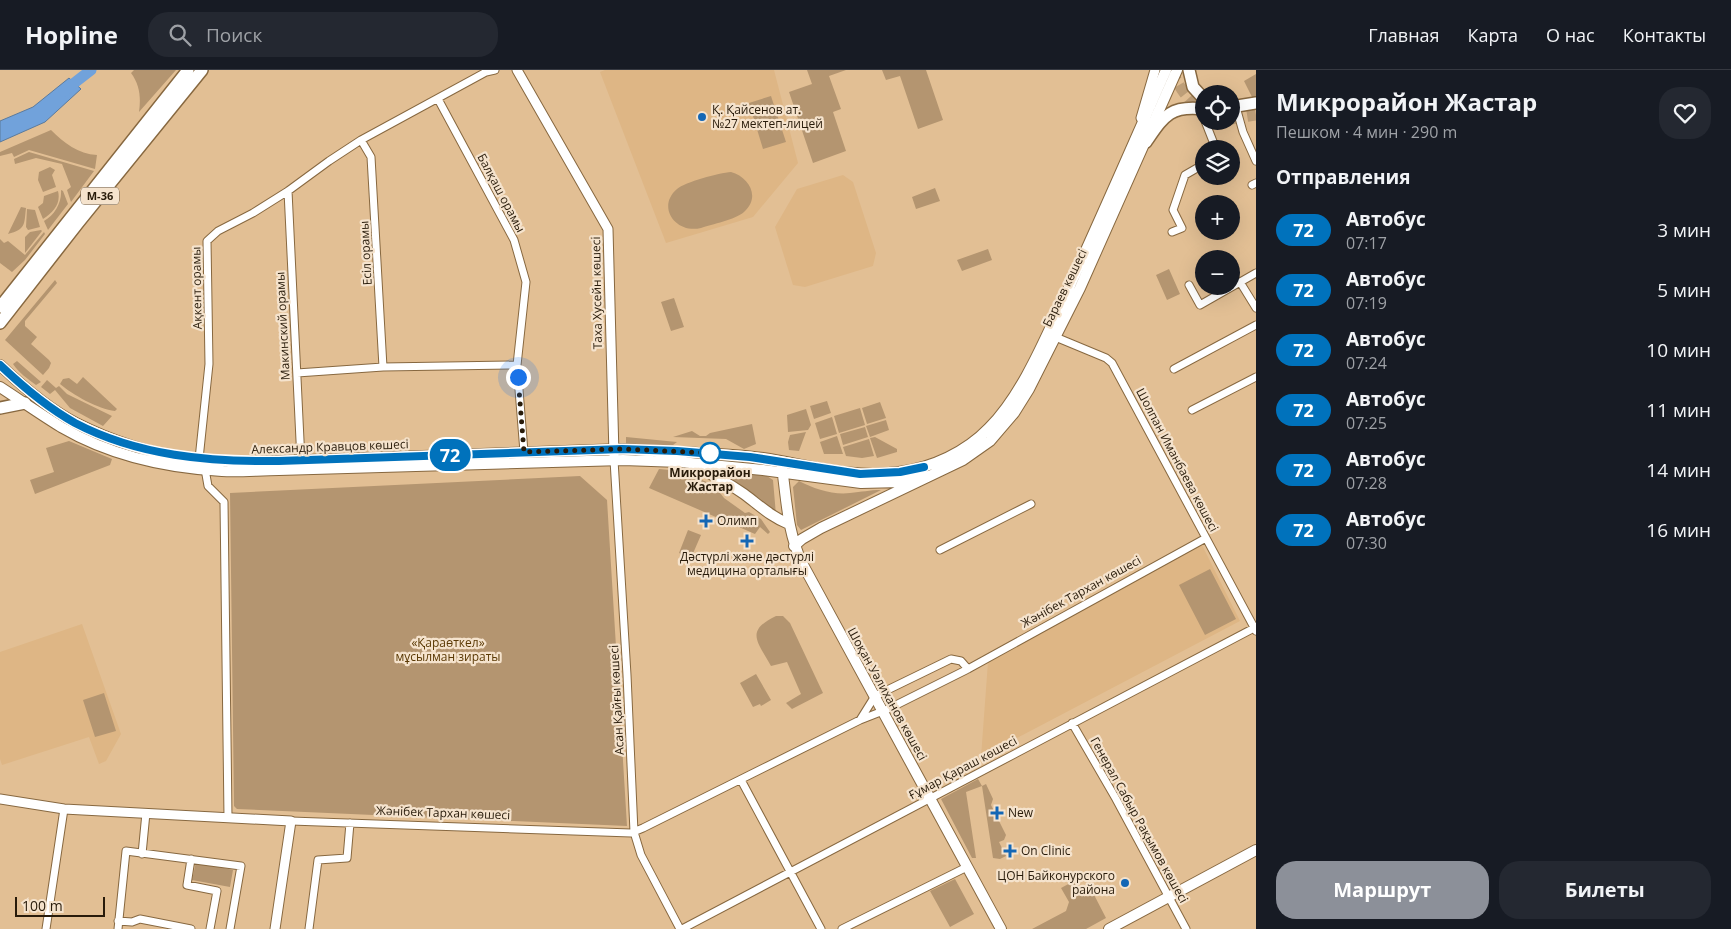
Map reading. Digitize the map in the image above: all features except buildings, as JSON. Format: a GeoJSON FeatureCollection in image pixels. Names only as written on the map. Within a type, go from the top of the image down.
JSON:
{"type":"FeatureCollection","features":[{"type":"Feature","properties":{"kind":"main road","name":"M-36"},"geometry":{"type":"LineString","coordinates":[[0,307],[188,70]]}},
{"type":"Feature","properties":{"kind":"main road","name":"M-36"},"geometry":{"type":"LineString","coordinates":[[0,323],[202,70]]}},
{"type":"Feature","properties":{"kind":"main road","name":"Бараев көшесі"},"geometry":{"type":"LineString","coordinates":[[1119,188],[1133,146],[1166,70]]}},
{"type":"Feature","properties":{"kind":"main road","name":"Бараев көшесі"},"geometry":{"type":"LineString","coordinates":[[925,472],[968,446],[990,427],[1037,365],[1119,188],[1146,142],[1177,70]]}},
{"type":"Feature","properties":{"kind":"main road"},"geometry":{"type":"LineString","coordinates":[[1189,70],[1195,91]]}},
{"type":"Feature","properties":{"kind":"main road"},"geometry":{"type":"LineString","coordinates":[[1240,107],[1256,103]]}},
{"type":"Feature","properties":{"kind":"main road"},"geometry":{"type":"LineString","coordinates":[[1146,142],[1163,119],[1170,114],[1183,108],[1195,108]]}},
{"type":"Feature","properties":{"kind":"main road"},"geometry":{"type":"LineString","coordinates":[[1240,109],[1256,108]]}},
{"type":"Feature","properties":{"kind":"main road","name":"Александр Кравцов көшесі"},"geometry":{"type":"LineString","coordinates":[[0,365],[50,406],[76,423],[154,452],[199,459],[248,462],[301,461],[614,450],[712,453],[764,458],[782,467]]}},
{"type":"Feature","properties":{"kind":"main road","name":"Александр Кравцов көшесі"},"geometry":{"type":"LineString","coordinates":[[0,387],[61,427],[91,442],[156,463],[205,470],[279,470],[614,460],[782,467],[860,474],[925,472]]}},
{"type":"Feature","properties":{"kind":"main road"},"geometry":{"type":"LineString","coordinates":[[0,408],[25,403]]}},
{"type":"Feature","properties":{"kind":"main road"},"geometry":{"type":"LineString","coordinates":[[680,462],[716,475],[745,494],[775,518],[789,524]]}},
{"type":"Feature","properties":{"kind":"main road","name":"Шоқан Уәлиханов көшесі"},"geometry":{"type":"LineString","coordinates":[[782,467],[789,524],[794,546],[818,595],[1001,928]]}},
{"type":"Feature","properties":{"kind":"main road"},"geometry":{"type":"LineString","coordinates":[[794,546],[821,528],[925,472]]}},
{"type":"Feature","properties":{"kind":"main road"},"geometry":{"type":"LineString","coordinates":[[1122,929],[1256,850]]}},
{"type":"Feature","properties":{"kind":"main road"},"geometry":{"type":"LineString","coordinates":[[1109,929],[1256,857]]}},
{"type":"Feature","properties":{"kind":"street","name":"Ақкент орамы"},"geometry":{"type":"LineString","coordinates":[[199,459],[210,364],[208,241],[218,231],[252,213],[361,140],[486,72],[495,70]]}},
{"type":"Feature","properties":{"kind":"street","name":"Таха Хусейн көшесі"},"geometry":{"type":"LineString","coordinates":[[517,70],[608,229],[614,460]]}},
{"type":"Feature","properties":{"kind":"street"},"geometry":{"type":"LineString","coordinates":[[1133,146],[1155,70]]}},
{"type":"Feature","properties":{"kind":"street","name":"Балқаш орамы"},"geometry":{"type":"LineString","coordinates":[[438,99],[514,240],[526,282],[517,364],[524,452]]}},
{"type":"Feature","properties":{"kind":"street"},"geometry":{"type":"LineString","coordinates":[[1240,124],[1256,161]]}},
{"type":"Feature","properties":{"kind":"street","name":"Есіл орамы"},"geometry":{"type":"LineString","coordinates":[[361,140],[371,156],[383,367]]}},
{"type":"Feature","properties":{"kind":"street"},"geometry":{"type":"LineString","coordinates":[[1172,232],[1182,228],[1173,210],[1185,175],[1195,169]]}},
{"type":"Feature","properties":{"kind":"street","name":"Макинский орамы"},"geometry":{"type":"LineString","coordinates":[[288,190],[301,461]]}},
{"type":"Feature","properties":{"kind":"street"},"geometry":{"type":"LineString","coordinates":[[1256,273],[1240,282],[1256,308]]}},
{"type":"Feature","properties":{"kind":"street"},"geometry":{"type":"LineString","coordinates":[[1189,285],[1200,305],[1217,295]]}},
{"type":"Feature","properties":{"kind":"street"},"geometry":{"type":"LineString","coordinates":[[1174,368],[1256,325]]}},
{"type":"Feature","properties":{"kind":"street","name":"Шолпан Иманбаева көшесі"},"geometry":{"type":"LineString","coordinates":[[1051,335],[1106,358],[1112,364],[1256,629]]}},
{"type":"Feature","properties":{"kind":"street"},"geometry":{"type":"LineString","coordinates":[[297,374],[383,367],[517,364]]}},
{"type":"Feature","properties":{"kind":"street"},"geometry":{"type":"LineString","coordinates":[[1192,410],[1256,377]]}},
{"type":"Feature","properties":{"kind":"street","name":"Асан Қайғы көшесі"},"geometry":{"type":"LineString","coordinates":[[614,460],[634,832],[641,855],[681,929]]}},
{"type":"Feature","properties":{"kind":"street"},"geometry":{"type":"LineString","coordinates":[[205,470],[208,486],[224,502],[228,817]]}},
{"type":"Feature","properties":{"kind":"street"},"geometry":{"type":"LineString","coordinates":[[940,550],[1031,504]]}},
{"type":"Feature","properties":{"kind":"street","name":"Жәнібек Тархан көшесі"},"geometry":{"type":"LineString","coordinates":[[0,799],[64,809],[350,823],[634,832],[860,720],[883,712],[968,669],[1206,538]]}},
{"type":"Feature","properties":{"kind":"street","name":"Ғұмар Қараш көшесі"},"geometry":{"type":"LineString","coordinates":[[681,929],[1072,723],[1256,629]]}},
{"type":"Feature","properties":{"kind":"street"},"geometry":{"type":"LineString","coordinates":[[860,720],[875,696],[951,659],[960,661],[968,669]]}},
{"type":"Feature","properties":{"kind":"street","name":"Генерал Сабыр Рақымов көшесі"},"geometry":{"type":"LineString","coordinates":[[1072,723],[1116,799],[1186,929]]}},
{"type":"Feature","properties":{"kind":"street"},"geometry":{"type":"LineString","coordinates":[[741,780],[821,929]]}},
{"type":"Feature","properties":{"kind":"street"},"geometry":{"type":"LineString","coordinates":[[46,929],[64,809]]}},
{"type":"Feature","properties":{"kind":"street"},"geometry":{"type":"LineString","coordinates":[[142,854],[146,813]]}},
{"type":"Feature","properties":{"kind":"street"},"geometry":{"type":"LineString","coordinates":[[275,929],[291,820]]}},
{"type":"Feature","properties":{"kind":"street"},"geometry":{"type":"LineString","coordinates":[[309,929],[318,860],[347,858],[350,823]]}},
{"type":"Feature","properties":{"kind":"street"},"geometry":{"type":"LineString","coordinates":[[191,929],[140,919],[118,925],[126,851],[241,866],[230,929]]}},
{"type":"Feature","properties":{"kind":"street"},"geometry":{"type":"LineString","coordinates":[[191,859],[187,885],[217,891],[210,929]]}},
{"type":"Feature","properties":{"kind":"street"},"geometry":{"type":"LineString","coordinates":[[842,929],[967,867]]}},
{"type":"Feature","properties":{"kind":"shaded area","name":"Қ. Қайсенов ат. №27 мектеп-лицей"},"geometry":{"type":"Polygon","coordinates":[[[605,70],[774,70],[798,163],[753,217],[666,243],[600,72],[605,70]]]}},
{"type":"Feature","properties":{"kind":"shaded area"},"geometry":{"type":"Polygon","coordinates":[[[843,175],[853,182],[876,253],[873,266],[805,287],[793,285],[775,227],[797,189],[843,175]]]}},
{"type":"Feature","properties":{"kind":"shaded area"},"geometry":{"type":"Polygon","coordinates":[[[1202,545],[1240,621],[981,757],[988,662],[1202,545]]]}},
{"type":"Feature","properties":{"kind":"shaded area"},"geometry":{"type":"Polygon","coordinates":[[[82,624],[121,734],[106,761],[99,764],[89,737],[2,765],[0,759],[0,652],[82,624]]]}},
{"type":"Feature","properties":{"kind":"green space"},"geometry":{"type":"Polygon","coordinates":[[[134,70],[176,70],[139,112],[139,92],[131,73],[134,70]]]}},
{"type":"Feature","properties":{"kind":"green space"},"geometry":{"type":"Polygon","coordinates":[[[807,70],[846,70],[829,76],[841,109],[833,112],[846,151],[813,163],[789,92],[812,84],[807,70]]]}},
{"type":"Feature","properties":{"kind":"green space"},"geometry":{"type":"Polygon","coordinates":[[[882,70],[926,70],[943,120],[918,129],[900,76],[886,80],[882,70]]]}},
{"type":"Feature","properties":{"kind":"green space"},"geometry":{"type":"Polygon","coordinates":[[[1256,74],[1256,98],[1253,99],[1244,81],[1256,74]]]}},
{"type":"Feature","properties":{"kind":"green space"},"geometry":{"type":"Polygon","coordinates":[[[771,96],[786,142],[763,149],[749,103],[771,96]]]}},
{"type":"Feature","properties":{"kind":"green space"},"geometry":{"type":"Polygon","coordinates":[[[51,130],[72,147],[97,155],[95,169],[29,150],[14,157],[12,153],[0,156],[0,152],[51,130]]]}},
{"type":"Feature","properties":{"kind":"green space"},"geometry":{"type":"Polygon","coordinates":[[[29,152],[94,171],[71,202],[67,190],[71,187],[62,164],[36,158],[15,164],[14,159],[29,152]]]}},
{"type":"Feature","properties":{"kind":"green space"},"geometry":{"type":"Polygon","coordinates":[[[50,167],[55,170],[52,175],[56,187],[43,192],[38,180],[39,172],[50,167]]]}},
{"type":"Feature","properties":{"kind":"green space"},"geometry":{"type":"Polygon","coordinates":[[[731,172],[743,178],[751,188],[752,200],[744,212],[723,222],[692,229],[684,227],[672,218],[668,204],[671,196],[677,189],[702,178],[731,172]]]}},
{"type":"Feature","properties":{"kind":"green space"},"geometry":{"type":"Polygon","coordinates":[[[935,188],[940,201],[916,209],[912,197],[935,188]]]}},
{"type":"Feature","properties":{"kind":"green space"},"geometry":{"type":"Polygon","coordinates":[[[61,190],[68,204],[48,230],[44,221],[57,208],[61,190]]]}},
{"type":"Feature","properties":{"kind":"green space"},"geometry":{"type":"Polygon","coordinates":[[[58,191],[56,207],[43,219],[38,207],[43,203],[44,196],[58,191]]]}},
{"type":"Feature","properties":{"kind":"green space"},"geometry":{"type":"Polygon","coordinates":[[[21,207],[26,208],[23,226],[8,234],[21,207]]]}},
{"type":"Feature","properties":{"kind":"green space"},"geometry":{"type":"Polygon","coordinates":[[[27,209],[35,210],[40,227],[28,230],[26,227],[27,209]]]}},
{"type":"Feature","properties":{"kind":"green space"},"geometry":{"type":"Polygon","coordinates":[[[41,230],[25,253],[25,237],[30,232],[41,230]]]}},
{"type":"Feature","properties":{"kind":"green space"},"geometry":{"type":"Polygon","coordinates":[[[44,232],[45,234],[25,260],[12,272],[0,263],[0,239],[4,243],[8,241],[25,255],[44,232]]]}},
{"type":"Feature","properties":{"kind":"green space"},"geometry":{"type":"Polygon","coordinates":[[[988,249],[992,260],[962,271],[957,260],[988,249]]]}},
{"type":"Feature","properties":{"kind":"green space"},"geometry":{"type":"Polygon","coordinates":[[[1169,269],[1180,294],[1167,300],[1156,275],[1169,269]]]}},
{"type":"Feature","properties":{"kind":"green space"},"geometry":{"type":"Polygon","coordinates":[[[55,280],[57,283],[25,321],[25,326],[37,337],[31,344],[51,363],[43,375],[5,340],[55,280]]]}},
{"type":"Feature","properties":{"kind":"green space"},"geometry":{"type":"Polygon","coordinates":[[[674,298],[684,327],[671,331],[661,302],[674,298]]]}},
{"type":"Feature","properties":{"kind":"green space"},"geometry":{"type":"Polygon","coordinates":[[[17,361],[41,382],[36,385],[24,376],[13,364],[17,361]]]}},
{"type":"Feature","properties":{"kind":"green space"},"geometry":{"type":"Polygon","coordinates":[[[83,377],[117,409],[115,411],[86,401],[60,384],[63,379],[69,378],[77,384],[83,377]]]}},
{"type":"Feature","properties":{"kind":"green space"},"geometry":{"type":"Polygon","coordinates":[[[47,380],[56,388],[59,386],[67,394],[112,416],[103,426],[70,408],[55,390],[50,394],[41,387],[47,380]]]}},
{"type":"Feature","properties":{"kind":"green space"},"geometry":{"type":"Polygon","coordinates":[[[827,401],[831,413],[814,419],[810,406],[827,401]]]}},
{"type":"Feature","properties":{"kind":"green space"},"geometry":{"type":"Polygon","coordinates":[[[880,402],[886,418],[867,424],[862,408],[880,402]]]}},
{"type":"Feature","properties":{"kind":"green space"},"geometry":{"type":"Polygon","coordinates":[[[860,408],[865,425],[839,433],[834,416],[860,408]]]}},
{"type":"Feature","properties":{"kind":"green space"},"geometry":{"type":"Polygon","coordinates":[[[806,409],[811,425],[808,430],[788,432],[787,415],[806,409]]]}},
{"type":"Feature","properties":{"kind":"green space"},"geometry":{"type":"Polygon","coordinates":[[[832,417],[837,434],[820,439],[815,423],[832,417]]]}},
{"type":"Feature","properties":{"kind":"green space"},"geometry":{"type":"Polygon","coordinates":[[[886,420],[889,430],[870,437],[866,426],[886,420]]]}},
{"type":"Feature","properties":{"kind":"green space"},"geometry":{"type":"Polygon","coordinates":[[[752,424],[756,444],[744,449],[726,439],[673,437],[692,431],[700,436],[706,436],[710,433],[752,424]]]}},
{"type":"Feature","properties":{"kind":"green space"},"geometry":{"type":"Polygon","coordinates":[[[865,427],[868,437],[843,445],[840,434],[865,427]]]}},
{"type":"Feature","properties":{"kind":"green space"},"geometry":{"type":"Polygon","coordinates":[[[806,432],[799,451],[789,450],[788,442],[790,435],[806,432]]]}},
{"type":"Feature","properties":{"kind":"green space"},"geometry":{"type":"Polygon","coordinates":[[[837,436],[843,454],[824,454],[820,442],[837,436]]]}},
{"type":"Feature","properties":{"kind":"green space"},"geometry":{"type":"Polygon","coordinates":[[[626,437],[677,442],[673,445],[626,445],[626,437]]]}},
{"type":"Feature","properties":{"kind":"green space"},"geometry":{"type":"Polygon","coordinates":[[[875,437],[897,449],[897,452],[877,458],[870,438],[875,437]]]}},
{"type":"Feature","properties":{"kind":"green space"},"geometry":{"type":"Polygon","coordinates":[[[869,439],[874,456],[862,458],[846,456],[843,447],[869,439]]]}},
{"type":"Feature","properties":{"kind":"green space"},"geometry":{"type":"Polygon","coordinates":[[[69,441],[112,459],[110,465],[35,494],[30,480],[54,472],[46,448],[69,441]]]}},
{"type":"Feature","properties":{"kind":"green space"},"geometry":{"type":"Polygon","coordinates":[[[659,469],[680,471],[714,485],[724,498],[745,513],[749,512],[761,519],[770,532],[768,534],[760,527],[755,534],[649,488],[659,469]]]}},
{"type":"Feature","properties":{"kind":"green space"},"geometry":{"type":"Polygon","coordinates":[[[718,470],[767,476],[773,480],[776,515],[756,496],[718,470]]]}},
{"type":"Feature","properties":{"kind":"green space","name":"«Қараөткел» мұсылман зираты"},"geometry":{"type":"Polygon","coordinates":[[[580,476],[607,500],[627,826],[237,809],[234,806],[230,493],[580,476]]]}},
{"type":"Feature","properties":{"kind":"green space"},"geometry":{"type":"Polygon","coordinates":[[[799,481],[817,489],[837,493],[881,490],[801,530],[797,525],[793,487],[799,481]]]}},
{"type":"Feature","properties":{"kind":"green space"},"geometry":{"type":"Polygon","coordinates":[[[688,530],[701,535],[691,558],[679,553],[688,530]]]}},
{"type":"Feature","properties":{"kind":"green space"},"geometry":{"type":"Polygon","coordinates":[[[1210,569],[1236,619],[1205,635],[1179,585],[1210,569]]]}},
{"type":"Feature","properties":{"kind":"green space"},"geometry":{"type":"Polygon","coordinates":[[[776,616],[783,616],[790,623],[823,693],[792,709],[786,703],[801,694],[787,662],[771,666],[758,643],[757,632],[760,627],[766,621],[776,616]]]}},
{"type":"Feature","properties":{"kind":"green space"},"geometry":{"type":"Polygon","coordinates":[[[756,674],[771,700],[761,706],[760,704],[753,707],[740,683],[756,674]]]}},
{"type":"Feature","properties":{"kind":"green space"},"geometry":{"type":"Polygon","coordinates":[[[104,693],[116,731],[95,737],[83,700],[104,693]]]}},
{"type":"Feature","properties":{"kind":"green space"},"geometry":{"type":"Polygon","coordinates":[[[978,779],[982,786],[966,792],[976,858],[972,858],[941,799],[978,779]]]}},
{"type":"Feature","properties":{"kind":"green space"},"geometry":{"type":"Polygon","coordinates":[[[986,784],[993,799],[991,805],[1006,835],[1004,840],[999,842],[1006,856],[1000,859],[993,858],[982,786],[986,784]]]}},
{"type":"Feature","properties":{"kind":"green space"},"geometry":{"type":"Polygon","coordinates":[[[196,862],[233,870],[230,887],[192,880],[196,862]]]}},
{"type":"Feature","properties":{"kind":"green space"},"geometry":{"type":"Polygon","coordinates":[[[955,879],[974,914],[950,927],[930,891],[955,879]]]}},
{"type":"Feature","properties":{"kind":"green space"},"geometry":{"type":"Polygon","coordinates":[[[1074,881],[1081,892],[1090,887],[1106,918],[1086,929],[1032,929],[1066,911],[1069,902],[1061,888],[1074,881]]]}},
{"type":"Feature","properties":{"kind":"water"},"geometry":{"type":"Polygon","coordinates":[[[69,78],[81,89],[45,122],[0,142],[0,121],[33,107],[69,78]]]}},
{"type":"Feature","properties":{"kind":"waterway"},"geometry":{"type":"LineString","coordinates":[[64,91],[91,70]]}},
{"type":"Feature","properties":{"kind":"tunnel"},"geometry":{"type":"LineString","coordinates":[[1172,70],[1185,94],[1195,104]]}},
{"type":"Feature","properties":{"kind":"tunnel"},"geometry":{"type":"LineString","coordinates":[[1240,118],[1256,115]]}},
{"type":"Feature","properties":{"kind":"bus line","name":"72"},"geometry":{"type":"LineString","coordinates":[[0,365],[50,406],[76,423],[132,445],[154,452],[186,458],[248,462],[622,449],[764,458],[860,474],[900,472],[924,467]]}},
{"type":"Feature","properties":{"kind":"place","name":"Қ. Қайсенов ат. №27 мектеп-лицей"},"geometry":{"type":"Point","coordinates":[702,117]}},
{"type":"Feature","properties":{"kind":"place","name":"Микрорайон Жастар"},"geometry":{"type":"Point","coordinates":[710,453]}},
{"type":"Feature","properties":{"kind":"place","name":"Олимп"},"geometry":{"type":"Point","coordinates":[706,521]}},
{"type":"Feature","properties":{"kind":"place","name":"Дәстүрлі және дәстүрлі медицина орталығы"},"geometry":{"type":"Point","coordinates":[747,541]}},
{"type":"Feature","properties":{"kind":"place","name":"New"},"geometry":{"type":"Point","coordinates":[997,813]}},
{"type":"Feature","properties":{"kind":"place","name":"On Clinic"},"geometry":{"type":"Point","coordinates":[1010,851]}},
{"type":"Feature","properties":{"kind":"place","name":"ЦОН Байконурского района"},"geometry":{"type":"Point","coordinates":[1125,883]}},
{"type":"Feature","properties":{"kind":"route"},"geometry":{"type":"LineString","coordinates":[[518,377],[524,452],[622,449],[710,453]]}}]}
